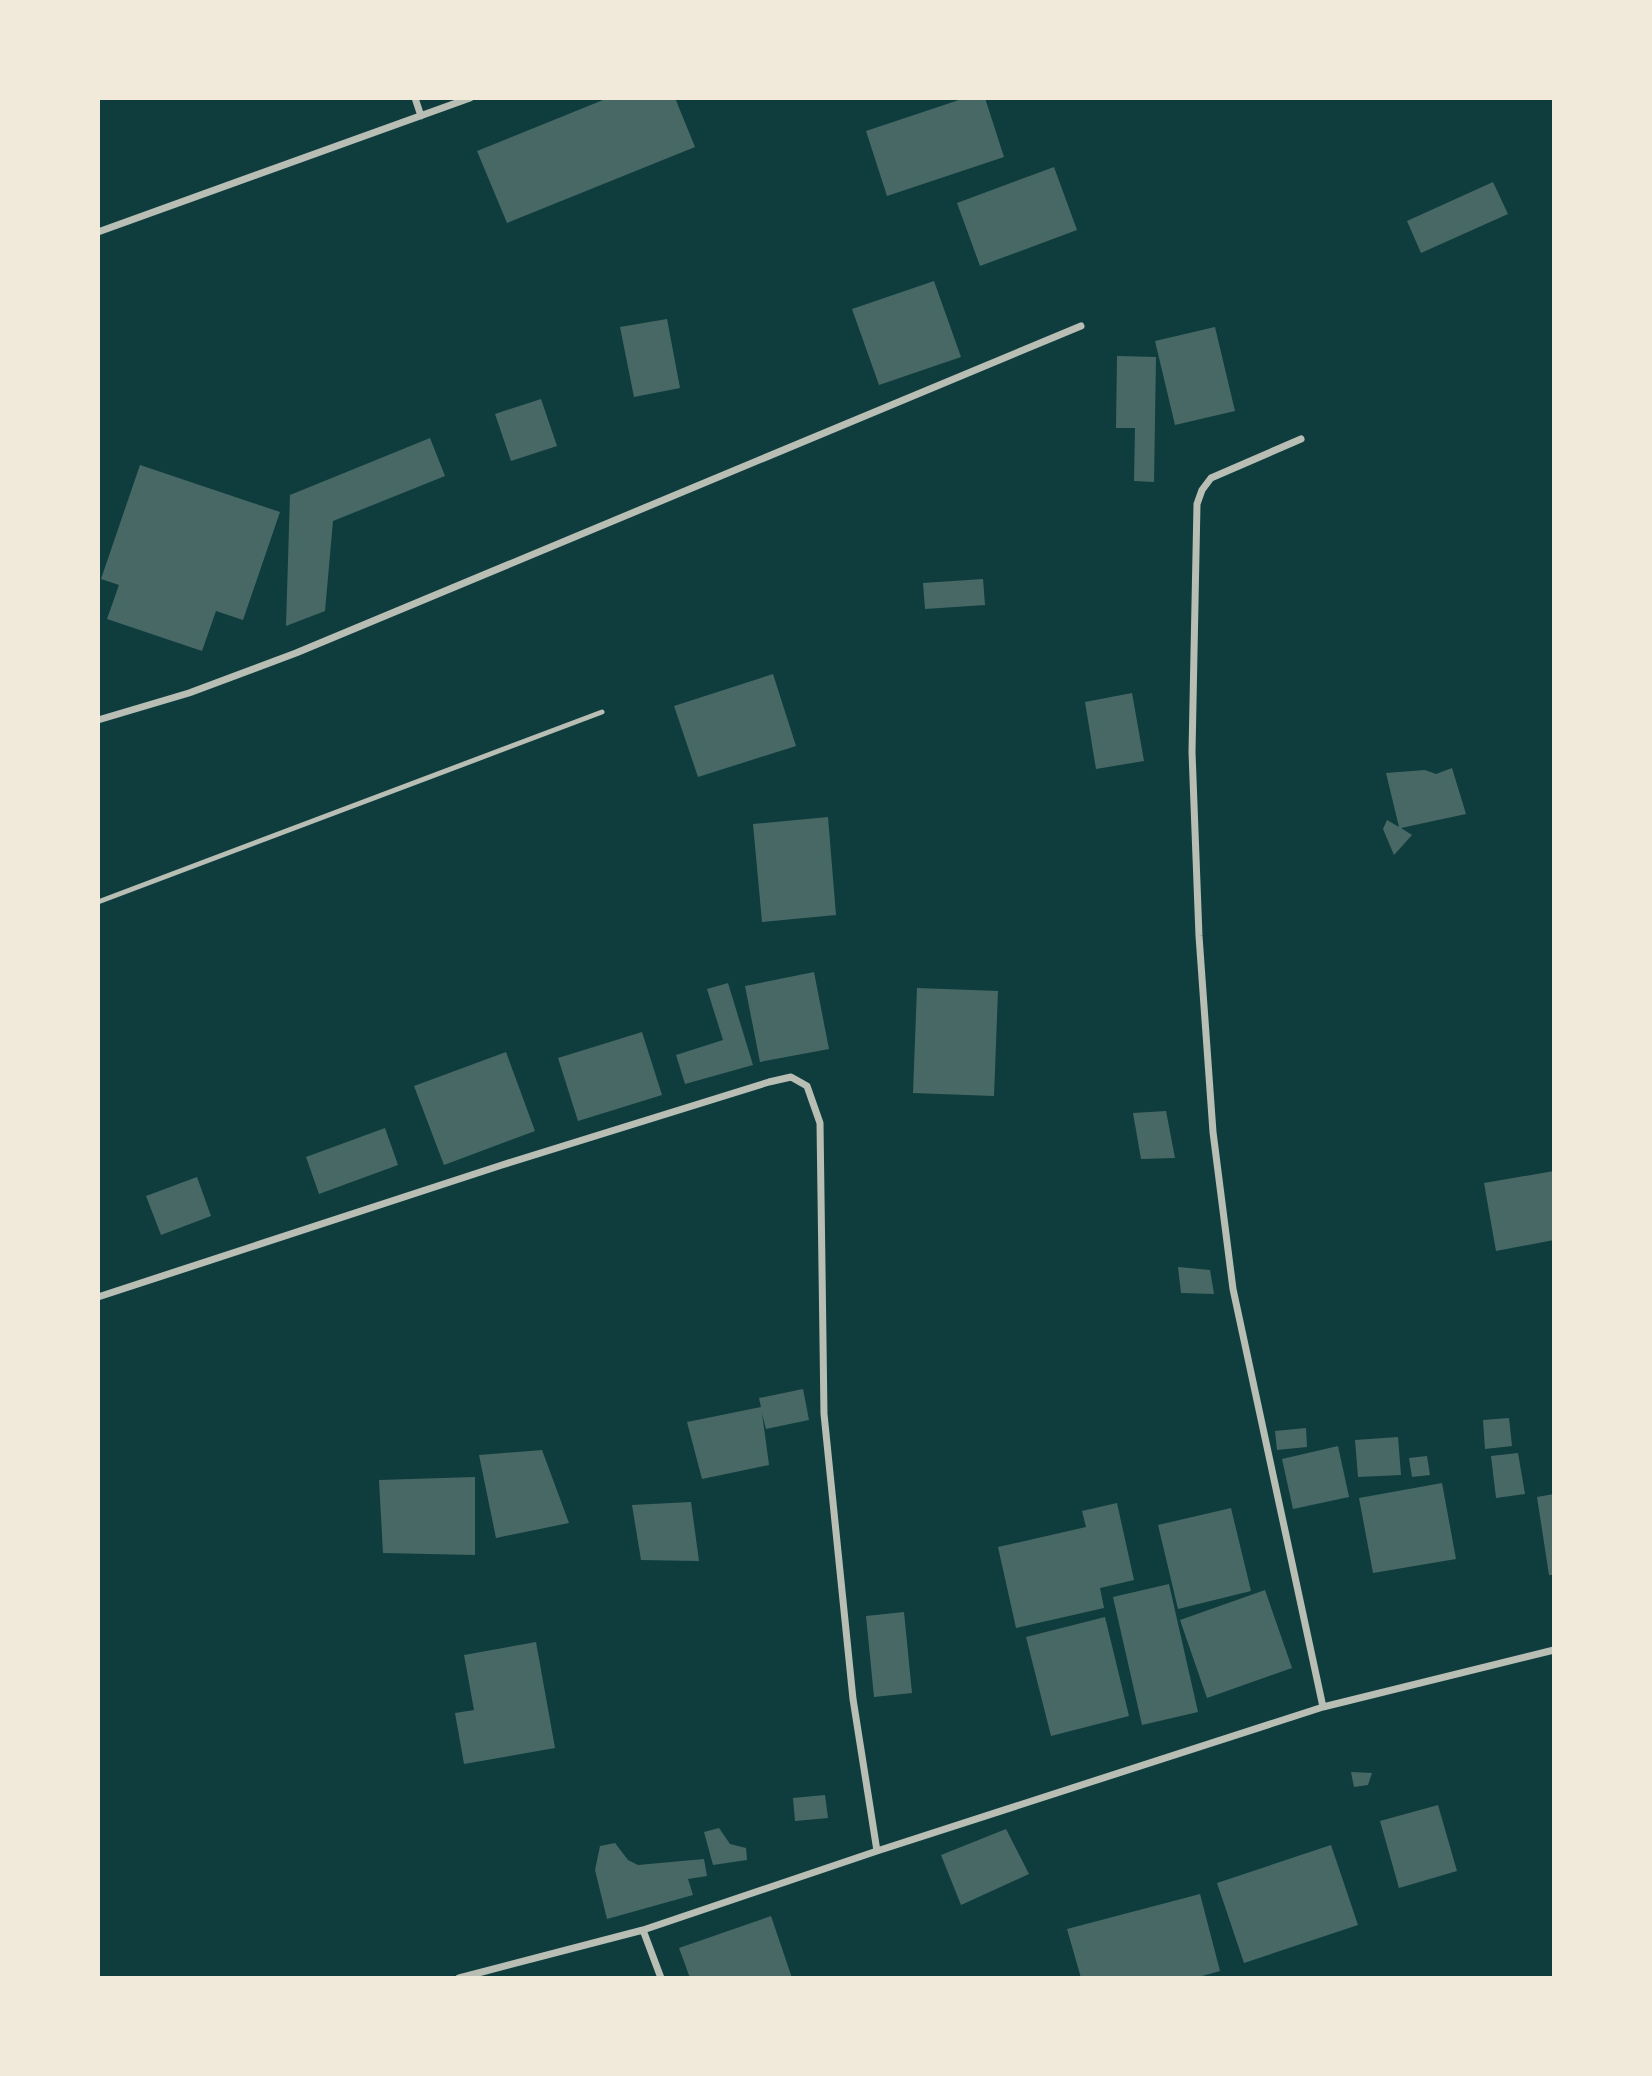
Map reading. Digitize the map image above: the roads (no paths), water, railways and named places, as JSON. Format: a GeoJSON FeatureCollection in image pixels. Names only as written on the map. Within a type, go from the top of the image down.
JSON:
{"type":"FeatureCollection","features":[{"type":"Feature","properties":{"kind":"street"},"geometry":{"type":"LineString","coordinates":[[415,98],[421,116]]}},
{"type":"Feature","properties":{"kind":"street"},"geometry":{"type":"LineString","coordinates":[[98,232],[470,98]]}},
{"type":"Feature","properties":{"kind":"street"},"geometry":{"type":"LineString","coordinates":[[98,720],[189,694],[296,653],[1081,326]]}},
{"type":"Feature","properties":{"kind":"street"},"geometry":{"type":"LineString","coordinates":[[1301,439],[1212,478],[1202,489],[1197,504],[1192,752],[1199,936],[1212,1119],[1233,1289],[1323,1707]]}},
{"type":"Feature","properties":{"kind":"street"},"geometry":{"type":"LineString","coordinates":[[98,1297],[502,1165],[769,1082],[791,1077],[807,1086],[820,1123],[824,1414],[853,1699],[877,1851]]}},
{"type":"Feature","properties":{"kind":"street"},"geometry":{"type":"LineString","coordinates":[[459,1978],[643,1930],[877,1851],[1323,1707],[1554,1650]]}},
{"type":"Feature","properties":{"kind":"street"},"geometry":{"type":"LineString","coordinates":[[643,1930],[661,1978]]}},
{"type":"Feature","properties":{"kind":"lane"},"geometry":{"type":"LineString","coordinates":[[98,902],[602,712]]}}]}
